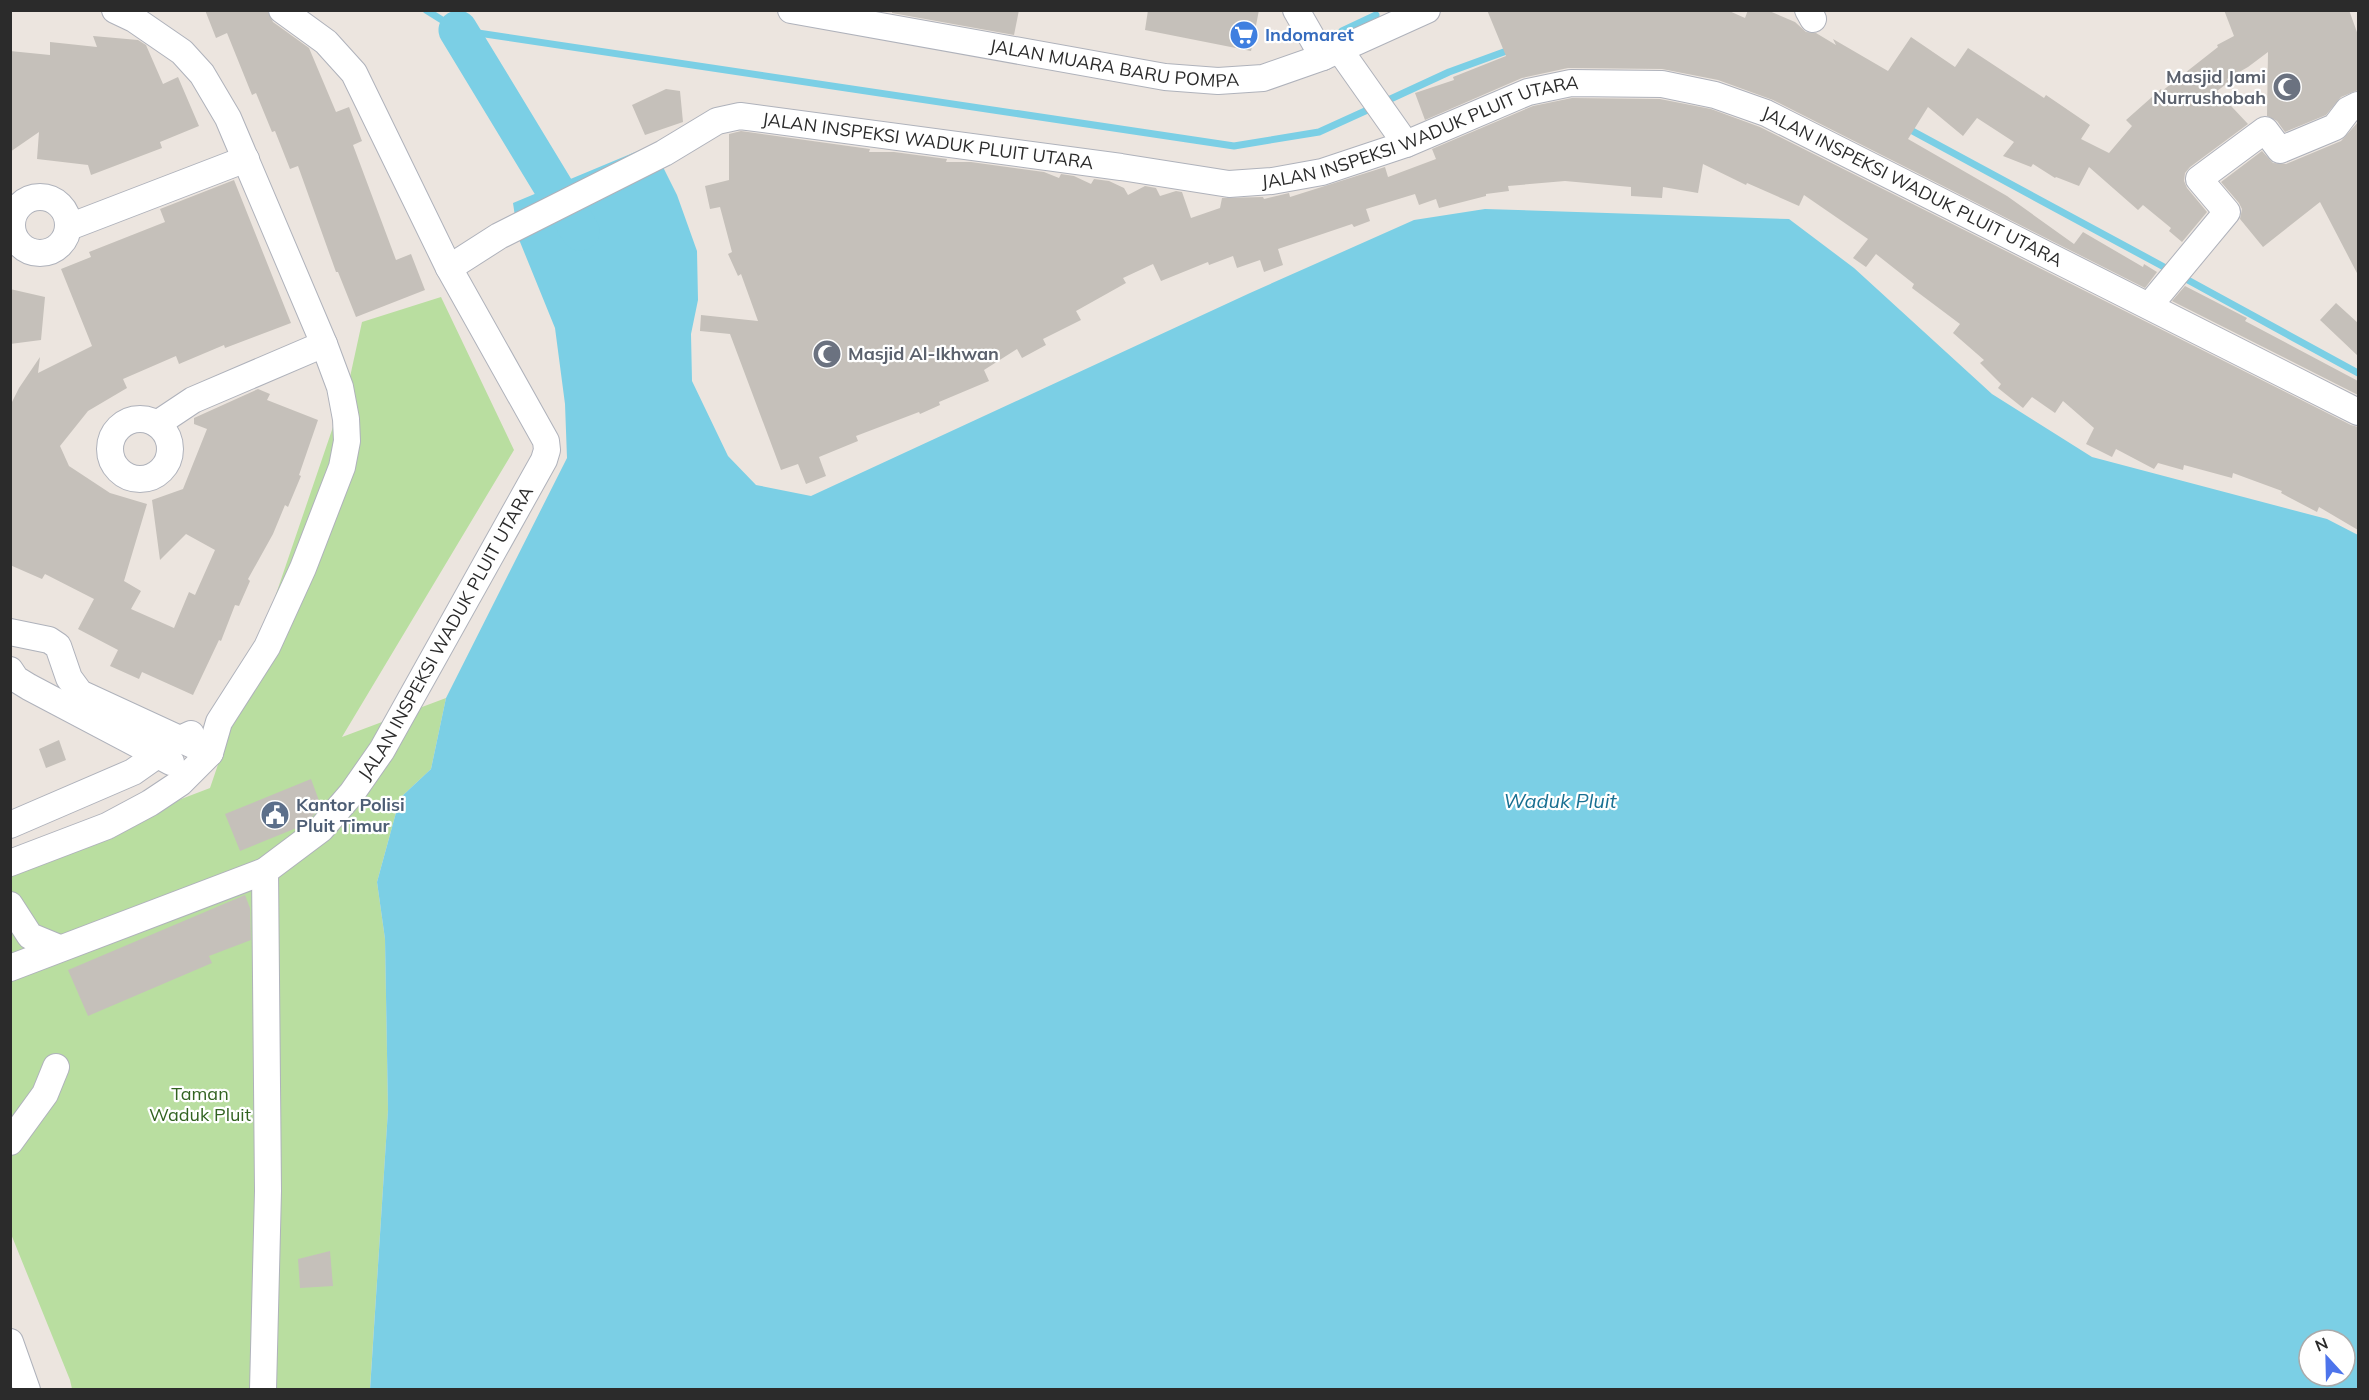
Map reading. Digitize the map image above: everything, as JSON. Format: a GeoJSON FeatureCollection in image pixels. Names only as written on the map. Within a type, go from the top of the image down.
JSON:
{"type":"FeatureCollection","features":[{"type":"Feature","properties":{"kind":"street"},"geometry":{"type":"LineString","coordinates":[[10,863],[107,826],[150,803],[202,762],[219,722],[267,647],[303,568],[342,467],[347,441],[346,419],[340,387],[228,118],[202,74],[182,52],[134,19],[115,10]]}},
{"type":"Feature","properties":{"kind":"street","name":"JALAN INSPEKSI WADUK PLUIT UTARA"},"geometry":{"type":"LineString","coordinates":[[10,968],[265,871],[321,829],[352,793],[382,750],[544,460],[547,450],[546,441],[449,268],[354,73],[326,42],[282,10]]}},
{"type":"Feature","properties":{"kind":"street","name":"JALAN MUARA BARU POMPA"},"geometry":{"type":"LineString","coordinates":[[791,10],[1165,77],[1218,81],[1263,78],[1331,53],[1390,18],[1427,10]]}},
{"type":"Feature","properties":{"kind":"street"},"geometry":{"type":"LineString","coordinates":[[1296,10],[1331,53],[1356,74],[1399,134]]}},
{"type":"Feature","properties":{"kind":"street","name":"JALAN INSPEKSI WADUK PLUIT UTARA"},"geometry":{"type":"LineString","coordinates":[[449,268],[499,236],[664,153],[717,121],[740,116],[1121,166],[1229,184],[1272,181],[1322,172],[1399,134],[1528,92],[1571,83],[1662,84],[1715,95],[1767,113],[2358,412]]}},
{"type":"Feature","properties":{"kind":"street"},"geometry":{"type":"LineString","coordinates":[[2149,306],[2227,212],[2199,179],[2265,130],[2280,150],[2335,127],[2348,110],[2358,105]]}},
{"type":"Feature","properties":{"kind":"street"},"geometry":{"type":"LineString","coordinates":[[69,227],[246,159]]}},
{"type":"Feature","properties":{"kind":"street"},"geometry":{"type":"LineString","coordinates":[[157,424],[193,400],[324,344]]}},
{"type":"Feature","properties":{"kind":"street"},"geometry":{"type":"LineString","coordinates":[[10,632],[49,640],[58,646],[69,678],[80,693],[180,739],[202,762]]}},
{"type":"Feature","properties":{"kind":"street"},"geometry":{"type":"LineString","coordinates":[[10,670],[16,679],[158,755],[202,762]]}},
{"type":"Feature","properties":{"kind":"street"},"geometry":{"type":"LineString","coordinates":[[58,703],[69,678]]}},
{"type":"Feature","properties":{"kind":"street"},"geometry":{"type":"LineString","coordinates":[[10,825],[133,772],[180,739],[219,722]]}},
{"type":"Feature","properties":{"kind":"street"},"geometry":{"type":"LineString","coordinates":[[263,1389],[268,1191],[265,871]]}},
{"type":"Feature","properties":{"kind":"street"},"geometry":{"type":"LineString","coordinates":[[11,906],[30,936],[59,948]]}},
{"type":"Feature","properties":{"kind":"street"},"geometry":{"type":"LineString","coordinates":[[10,1142],[45,1094],[56,1067]]}},
{"type":"Feature","properties":{"kind":"street"},"geometry":{"type":"LineString","coordinates":[[10,1342],[27,1389]]}},
{"type":"Feature","properties":{"kind":"green space","name":"Taman Waduk Pluit"},"geometry":{"type":"Polygon","coordinates":[[[441,297],[514,450],[342,737],[446,698],[431,769],[400,798],[377,882],[385,939],[388,1110],[370,1389],[72,1389],[11,1234],[11,864],[210,788],[350,377],[362,322],[441,297]]]}},
{"type":"Feature","properties":{"kind":"water","name":"Waduk Pluit"},"geometry":{"type":"Polygon","coordinates":[[[652,145],[677,195],[697,251],[698,300],[691,334],[692,381],[728,456],[756,485],[811,496],[1250,293],[1414,220],[1485,209],[1789,219],[1854,268],[1992,394],[2092,457],[2327,519],[2358,535],[2358,1389],[370,1390],[388,1110],[385,939],[377,882],[400,798],[431,769],[446,698],[567,458],[565,404],[555,328],[518,237],[513,203],[652,145]]]}},
{"type":"Feature","properties":{"kind":"building"},"geometry":{"type":"Polygon","coordinates":[[[205,10],[267,10],[273,22],[309,48],[336,112],[349,107],[362,141],[353,145],[396,260],[411,254],[425,290],[356,317],[338,272],[336,272],[298,166],[290,169],[275,131],[272,132],[256,93],[252,95],[227,33],[216,38],[205,10]]]}},
{"type":"Feature","properties":{"kind":"building"},"geometry":{"type":"Polygon","coordinates":[[[892,10],[1019,10],[1014,35],[892,13],[892,10]]]}},
{"type":"Feature","properties":{"kind":"building"},"geometry":{"type":"Polygon","coordinates":[[[1148,10],[1259,10],[1251,51],[1145,30],[1148,10]]]}},
{"type":"Feature","properties":{"kind":"building"},"geometry":{"type":"Polygon","coordinates":[[[1487,10],[1727,10],[1745,18],[1748,10],[1767,10],[1795,22],[1806,32],[1816,33],[1836,45],[1833,39],[1888,71],[1911,37],[1955,67],[1968,48],[2044,98],[2046,95],[2090,125],[2081,139],[2109,153],[2132,126],[2126,120],[2161,89],[2162,91],[2218,47],[2217,45],[2234,36],[2224,10],[2349,10],[2358,35],[2358,90],[2341,97],[2326,115],[2285,132],[2277,121],[2267,116],[2268,52],[2227,79],[2229,82],[2217,91],[2248,124],[2185,173],[2184,181],[2187,188],[2207,212],[2182,242],[2169,231],[2171,228],[2143,205],[2138,210],[2089,167],[2079,186],[2055,178],[2033,164],[2031,167],[2003,156],[2014,142],[1977,118],[1963,136],[1928,107],[1908,139],[2007,196],[2074,244],[2083,232],[2143,267],[2144,264],[2157,272],[2145,288],[1773,100],[1718,80],[1662,69],[1568,68],[1522,78],[1425,120],[1415,93],[1454,80],[1453,77],[1506,56],[1487,10]]]}},
{"type":"Feature","properties":{"kind":"building"},"geometry":{"type":"Polygon","coordinates":[[[93,36],[138,40],[146,45],[163,84],[178,77],[199,126],[160,142],[162,148],[91,175],[88,165],[37,159],[39,132],[10,152],[10,51],[50,55],[50,42],[97,47],[93,36]]]}},
{"type":"Feature","properties":{"kind":"building"},"geometry":{"type":"Polygon","coordinates":[[[666,89],[680,91],[683,122],[645,135],[632,105],[666,89]]]}},
{"type":"Feature","properties":{"kind":"building"},"geometry":{"type":"Polygon","coordinates":[[[1572,98],[1660,99],[1711,109],[1760,127],[2358,427],[2358,530],[2319,507],[2317,512],[2281,493],[2282,491],[2233,473],[2232,478],[2184,465],[2183,470],[2158,463],[2154,469],[2116,449],[2112,457],[2086,444],[2094,428],[2063,401],[2055,413],[2032,397],[2023,408],[1998,388],[2001,384],[1980,363],[1984,360],[1953,333],[1960,324],[1912,288],[1914,284],[1876,254],[1866,267],[1853,258],[1868,239],[1804,195],[1799,206],[1747,183],[1746,185],[1703,164],[1698,193],[1663,187],[1662,198],[1631,196],[1631,187],[1565,181],[1508,186],[1509,191],[1486,194],[1486,196],[1439,208],[1436,199],[1419,205],[1415,194],[1366,209],[1370,221],[1354,227],[1352,224],[1278,249],[1283,265],[1264,272],[1260,260],[1237,268],[1233,256],[1209,265],[1208,262],[1161,281],[1153,264],[1123,278],[1126,283],[1076,311],[1081,320],[1043,339],[1046,345],[1022,358],[1017,349],[984,370],[989,381],[939,402],[940,405],[920,414],[919,412],[856,436],[858,441],[819,457],[826,476],[806,484],[798,464],[781,470],[730,334],[700,331],[701,315],[758,321],[741,274],[738,276],[728,254],[732,252],[720,207],[710,209],[705,186],[729,180],[729,134],[741,131],[870,149],[869,152],[894,152],[947,159],[946,162],[971,162],[1044,172],[1059,178],[1061,174],[1074,176],[1091,184],[1094,179],[1109,181],[1124,188],[1128,195],[1145,186],[1156,188],[1160,196],[1176,191],[1182,192],[1191,218],[1220,208],[1222,198],[1263,197],[1264,199],[1289,193],[1290,197],[1385,167],[1388,177],[1436,159],[1432,149],[1533,106],[1572,98]]]}},
{"type":"Feature","properties":{"kind":"building"},"geometry":{"type":"Polygon","coordinates":[[[2358,122],[2358,275],[2320,202],[2263,247],[2240,219],[2242,209],[2239,203],[2221,182],[2262,151],[2273,163],[2286,164],[2341,141],[2358,122]]]}},
{"type":"Feature","properties":{"kind":"building"},"geometry":{"type":"Polygon","coordinates":[[[234,180],[291,323],[225,348],[224,345],[179,364],[176,356],[123,379],[127,388],[88,411],[60,446],[69,466],[110,493],[147,504],[124,581],[141,591],[131,609],[174,628],[189,592],[195,595],[215,550],[186,534],[160,560],[152,500],[183,489],[207,429],[194,424],[194,418],[258,389],[270,394],[267,400],[318,420],[299,475],[301,476],[288,507],[285,505],[273,534],[248,579],[250,581],[239,606],[235,605],[221,641],[219,640],[193,695],[142,672],[139,679],[110,666],[118,650],[78,629],[94,599],[45,574],[42,579],[10,565],[10,406],[40,357],[38,373],[92,346],[61,269],[91,257],[89,252],[165,222],[160,209],[234,180]]]}},
{"type":"Feature","properties":{"kind":"building"},"geometry":{"type":"Polygon","coordinates":[[[2185,286],[2358,381],[2358,395],[2172,301],[2185,286]]]}},
{"type":"Feature","properties":{"kind":"building"},"geometry":{"type":"Polygon","coordinates":[[[10,289],[45,297],[41,340],[10,344],[10,289]]]}},
{"type":"Feature","properties":{"kind":"building"},"geometry":{"type":"Polygon","coordinates":[[[2336,303],[2358,323],[2358,356],[2320,320],[2336,303]]]}},
{"type":"Feature","properties":{"kind":"building"},"geometry":{"type":"Polygon","coordinates":[[[59,740],[66,760],[46,768],[39,749],[59,740]]]}},
{"type":"Feature","properties":{"kind":"building","name":"Kantor Polisi Pluit Timur"},"geometry":{"type":"Polygon","coordinates":[[[311,779],[321,806],[311,818],[299,827],[240,851],[225,814],[311,779]]]}},
{"type":"Feature","properties":{"kind":"building"},"geometry":{"type":"Polygon","coordinates":[[[245,895],[250,908],[251,940],[209,956],[212,963],[88,1016],[68,970],[245,895]]]}},
{"type":"Feature","properties":{"kind":"building"},"geometry":{"type":"Polygon","coordinates":[[[330,1251],[333,1286],[300,1288],[298,1259],[330,1251]]]}},
{"type":"Feature","properties":{"kind":"waterway"},"geometry":{"type":"LineString","coordinates":[[426,10],[458,30],[1234,146],[1319,132],[1374,107]]}},
{"type":"Feature","properties":{"kind":"waterway"},"geometry":{"type":"LineString","coordinates":[[1342,31],[1376,15]]}},
{"type":"Feature","properties":{"kind":"waterway"},"geometry":{"type":"LineString","coordinates":[[458,30],[580,231]]}},
{"type":"Feature","properties":{"kind":"waterway"},"geometry":{"type":"LineString","coordinates":[[1384,102],[1449,72],[1512,49]]}},
{"type":"Feature","properties":{"kind":"waterway"},"geometry":{"type":"LineString","coordinates":[[1905,127],[2164,267]]}},
{"type":"Feature","properties":{"kind":"waterway"},"geometry":{"type":"LineString","coordinates":[[2186,279],[2358,373]]}},
{"type":"Feature","properties":{"kind":"place","name":"Indomaret"},"geometry":{"type":"Point","coordinates":[1244,35]}},
{"type":"Feature","properties":{"kind":"place","name":"Masjid Jami Nurrushobah"},"geometry":{"type":"Point","coordinates":[2287,87]}},
{"type":"Feature","properties":{"kind":"place","name":"Masjid Al-Ikhwan"},"geometry":{"type":"Point","coordinates":[827,354]}},
{"type":"Feature","properties":{"kind":"place","name":"Kantor Polisi Pluit Timur"},"geometry":{"type":"Point","coordinates":[275,815]}}]}
